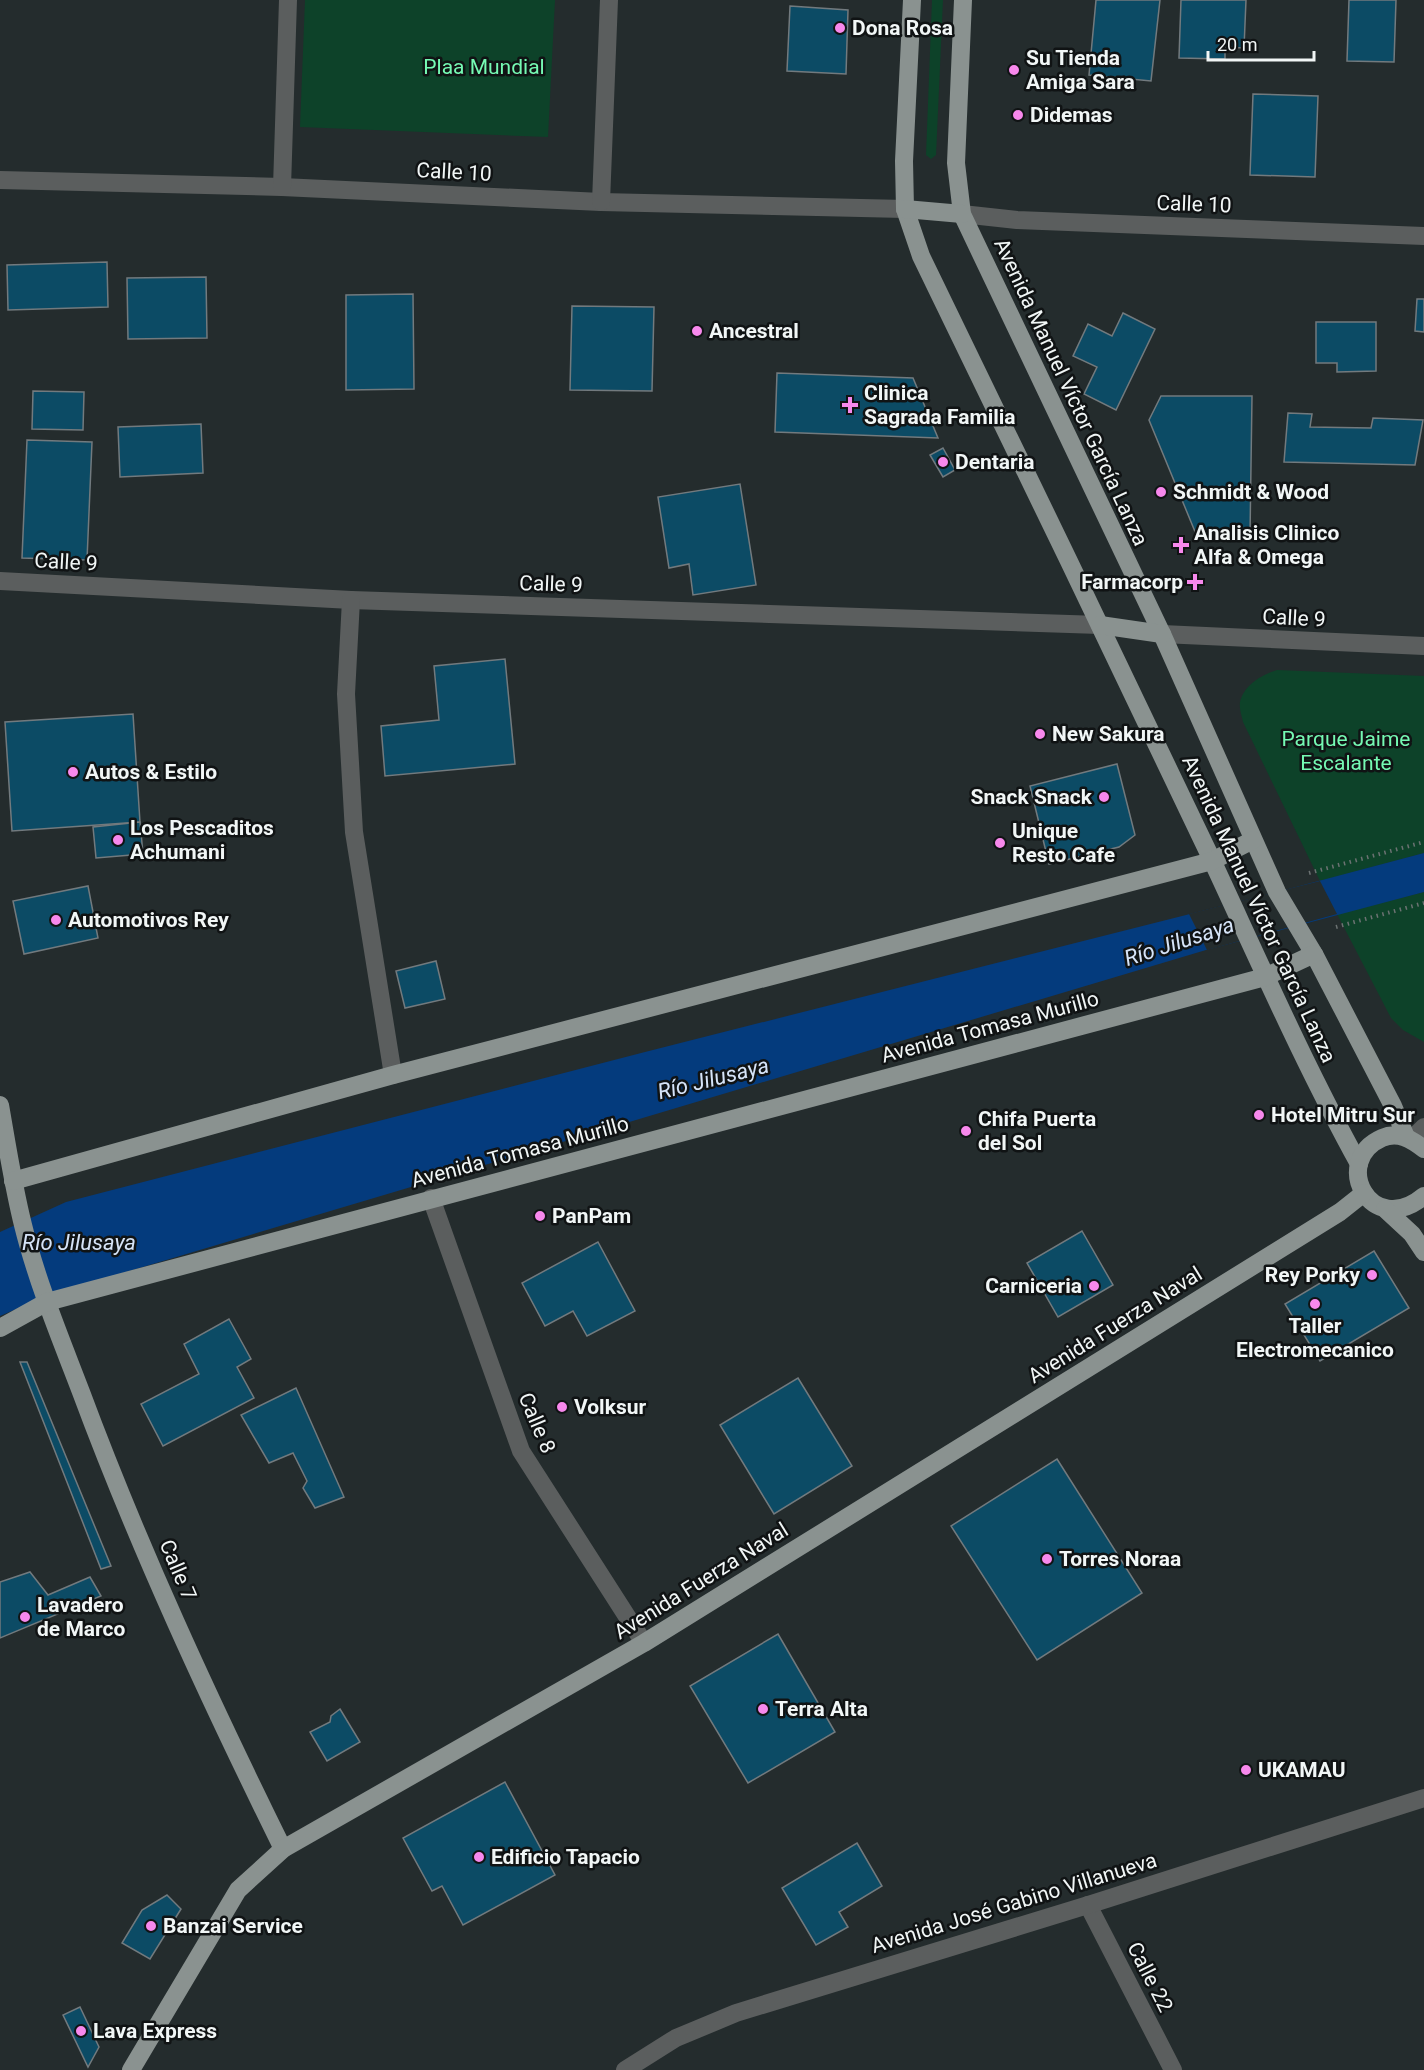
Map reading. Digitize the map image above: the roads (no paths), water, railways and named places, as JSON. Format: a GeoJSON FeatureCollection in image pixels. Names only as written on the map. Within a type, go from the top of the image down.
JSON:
{"type":"FeatureCollection","features":[{"type":"Feature","properties":{"kind":"main road","name":"Avenida Manuel Víctor García Lanza"},"geometry":{"type":"LineString","coordinates":[[912,0],[904,161],[905,209],[921,256],[1100,624],[1230,904],[1250,939],[1265,977],[1332,1115],[1359,1164],[1357,1174],[1364,1193]]}},
{"type":"Feature","properties":{"kind":"main road","name":"Avenida Manuel Víctor García Lanza"},"geometry":{"type":"LineString","coordinates":[[963,0],[956,164],[962,214],[1162,634],[1277,892],[1314,954],[1393,1106],[1417,1138]]}},
{"type":"Feature","properties":{"kind":"main road"},"geometry":{"type":"LineString","coordinates":[[905,209],[962,214]]}},
{"type":"Feature","properties":{"kind":"main road"},"geometry":{"type":"LineString","coordinates":[[1100,624],[1162,634]]}},
{"type":"Feature","properties":{"kind":"main road"},"geometry":{"type":"LineString","coordinates":[[13,1181],[393,1075],[1212,861],[1253,840]]}},
{"type":"Feature","properties":{"kind":"main road","name":"Avenida Tomasa Murillo"},"geometry":{"type":"LineString","coordinates":[[0,1328],[47,1302],[1265,977],[1314,954]]}},
{"type":"Feature","properties":{"kind":"main road","name":"Calle 7"},"geometry":{"type":"LineString","coordinates":[[0,1104],[13,1181],[37,1274],[100,1442],[156,1579],[217,1715],[283,1849]]}},
{"type":"Feature","properties":{"kind":"main road"},"geometry":{"type":"LineString","coordinates":[[1359,1164],[1368,1146],[1377,1140],[1386,1136],[1417,1138]]}},
{"type":"Feature","properties":{"kind":"main road"},"geometry":{"type":"LineString","coordinates":[[1364,1193],[1412,1234],[1424,1252]]}},
{"type":"Feature","properties":{"kind":"main road","name":"Avenida Fuerza Naval"},"geometry":{"type":"LineString","coordinates":[[131,2070],[238,1890],[283,1849],[644,1643],[1340,1212],[1364,1193]]}},
{"type":"Feature","properties":{"kind":"main road"},"geometry":{"type":"LineString","coordinates":[[1385,1209],[1399,1210],[1413,1205],[1424,1196]]}},
{"type":"Feature","properties":{"kind":"street"},"geometry":{"type":"LineString","coordinates":[[282,187],[288,0]]}},
{"type":"Feature","properties":{"kind":"street"},"geometry":{"type":"LineString","coordinates":[[601,202],[609,0]]}},
{"type":"Feature","properties":{"kind":"street","name":"Calle 10"},"geometry":{"type":"LineString","coordinates":[[0,180],[282,187],[601,202],[905,209]]}},
{"type":"Feature","properties":{"kind":"street","name":"Calle 10"},"geometry":{"type":"LineString","coordinates":[[962,214],[1017,220],[1424,236]]}},
{"type":"Feature","properties":{"kind":"street","name":"Calle 9"},"geometry":{"type":"LineString","coordinates":[[0,581],[351,600],[1100,624]]}},
{"type":"Feature","properties":{"kind":"street"},"geometry":{"type":"LineString","coordinates":[[351,600],[346,694],[354,832],[393,1075]]}},
{"type":"Feature","properties":{"kind":"street","name":"Calle 9"},"geometry":{"type":"LineString","coordinates":[[1162,634],[1424,646]]}},
{"type":"Feature","properties":{"kind":"street","name":"Calle 8"},"geometry":{"type":"LineString","coordinates":[[431,1198],[521,1451],[644,1643]]}},
{"type":"Feature","properties":{"kind":"street","name":"Avenida José Gabino Villanueva"},"geometry":{"type":"LineString","coordinates":[[625,2070],[676,2038],[736,2013],[1088,1905],[1424,1798]]}},
{"type":"Feature","properties":{"kind":"street","name":"Calle 22"},"geometry":{"type":"LineString","coordinates":[[1088,1905],[1173,2070]]}},
{"type":"Feature","properties":{"kind":"water","name":"Río Jilusaya"},"geometry":{"type":"Polygon","coordinates":[[[1424,853],[1424,892],[1206,950],[49,1295],[0,1316],[0,1232],[66,1202],[1424,853]]]}},
{"type":"Feature","properties":{"kind":"place","name":"Dona Rosa"},"geometry":{"type":"Point","coordinates":[840,28]}},
{"type":"Feature","properties":{"kind":"place","name":"Su Tienda Amiga Sara"},"geometry":{"type":"Point","coordinates":[1014,70]}},
{"type":"Feature","properties":{"kind":"place","name":"Didemas"},"geometry":{"type":"Point","coordinates":[1018,115]}},
{"type":"Feature","properties":{"kind":"place","name":"Ancestral"},"geometry":{"type":"Point","coordinates":[697,331]}},
{"type":"Feature","properties":{"kind":"place","name":"Clinica Sagrada Familia"},"geometry":{"type":"Point","coordinates":[850,405]}},
{"type":"Feature","properties":{"kind":"place","name":"Dentaria"},"geometry":{"type":"Point","coordinates":[943,462]}},
{"type":"Feature","properties":{"kind":"place","name":"Schmidt & Wood"},"geometry":{"type":"Point","coordinates":[1161,492]}},
{"type":"Feature","properties":{"kind":"place","name":"Analisis Clinico Alfa & Omega"},"geometry":{"type":"Point","coordinates":[1181,545]}},
{"type":"Feature","properties":{"kind":"place","name":"Farmacorp"},"geometry":{"type":"Point","coordinates":[1195,582]}},
{"type":"Feature","properties":{"kind":"place","name":"New Sakura"},"geometry":{"type":"Point","coordinates":[1040,734]}},
{"type":"Feature","properties":{"kind":"place","name":"Autos & Estilo"},"geometry":{"type":"Point","coordinates":[73,772]}},
{"type":"Feature","properties":{"kind":"place","name":"Snack Snack"},"geometry":{"type":"Point","coordinates":[1104,797]}},
{"type":"Feature","properties":{"kind":"place","name":"Los Pescaditos Achumani"},"geometry":{"type":"Point","coordinates":[118,840]}},
{"type":"Feature","properties":{"kind":"place","name":"Unique Resto Cafe"},"geometry":{"type":"Point","coordinates":[1000,843]}},
{"type":"Feature","properties":{"kind":"place","name":"Automotivos Rey"},"geometry":{"type":"Point","coordinates":[56,920]}},
{"type":"Feature","properties":{"kind":"place","name":"Hotel Mitru Sur"},"geometry":{"type":"Point","coordinates":[1259,1115]}},
{"type":"Feature","properties":{"kind":"place","name":"Chifa Puerta del Sol"},"geometry":{"type":"Point","coordinates":[966,1131]}},
{"type":"Feature","properties":{"kind":"place","name":"PanPam"},"geometry":{"type":"Point","coordinates":[540,1216]}},
{"type":"Feature","properties":{"kind":"place","name":"Rey Porky"},"geometry":{"type":"Point","coordinates":[1372,1275]}},
{"type":"Feature","properties":{"kind":"place","name":"Carniceria"},"geometry":{"type":"Point","coordinates":[1094,1286]}},
{"type":"Feature","properties":{"kind":"place","name":"Taller Electromecanico"},"geometry":{"type":"Point","coordinates":[1315,1304]}},
{"type":"Feature","properties":{"kind":"place","name":"Volksur"},"geometry":{"type":"Point","coordinates":[562,1407]}},
{"type":"Feature","properties":{"kind":"place","name":"Torres Noraa"},"geometry":{"type":"Point","coordinates":[1047,1559]}},
{"type":"Feature","properties":{"kind":"place","name":"Lavadero de Marco"},"geometry":{"type":"Point","coordinates":[25,1617]}},
{"type":"Feature","properties":{"kind":"place","name":"Terra Alta"},"geometry":{"type":"Point","coordinates":[763,1709]}},
{"type":"Feature","properties":{"kind":"place","name":"UKAMAU"},"geometry":{"type":"Point","coordinates":[1246,1770]}},
{"type":"Feature","properties":{"kind":"place","name":"Edificio Tapacio"},"geometry":{"type":"Point","coordinates":[479,1857]}},
{"type":"Feature","properties":{"kind":"place","name":"Banzai Service"},"geometry":{"type":"Point","coordinates":[151,1926]}},
{"type":"Feature","properties":{"kind":"place","name":"Lava Express"},"geometry":{"type":"Point","coordinates":[81,2031]}},
{"type":"Feature","properties":{"kind":"park label","name":"Plaa Mundial"},"geometry":{"type":"Point","coordinates":[484,67]}},
{"type":"Feature","properties":{"kind":"park label","name":"Parque Jaime Escalante"},"geometry":{"type":"Point","coordinates":[1346,751]}}]}
